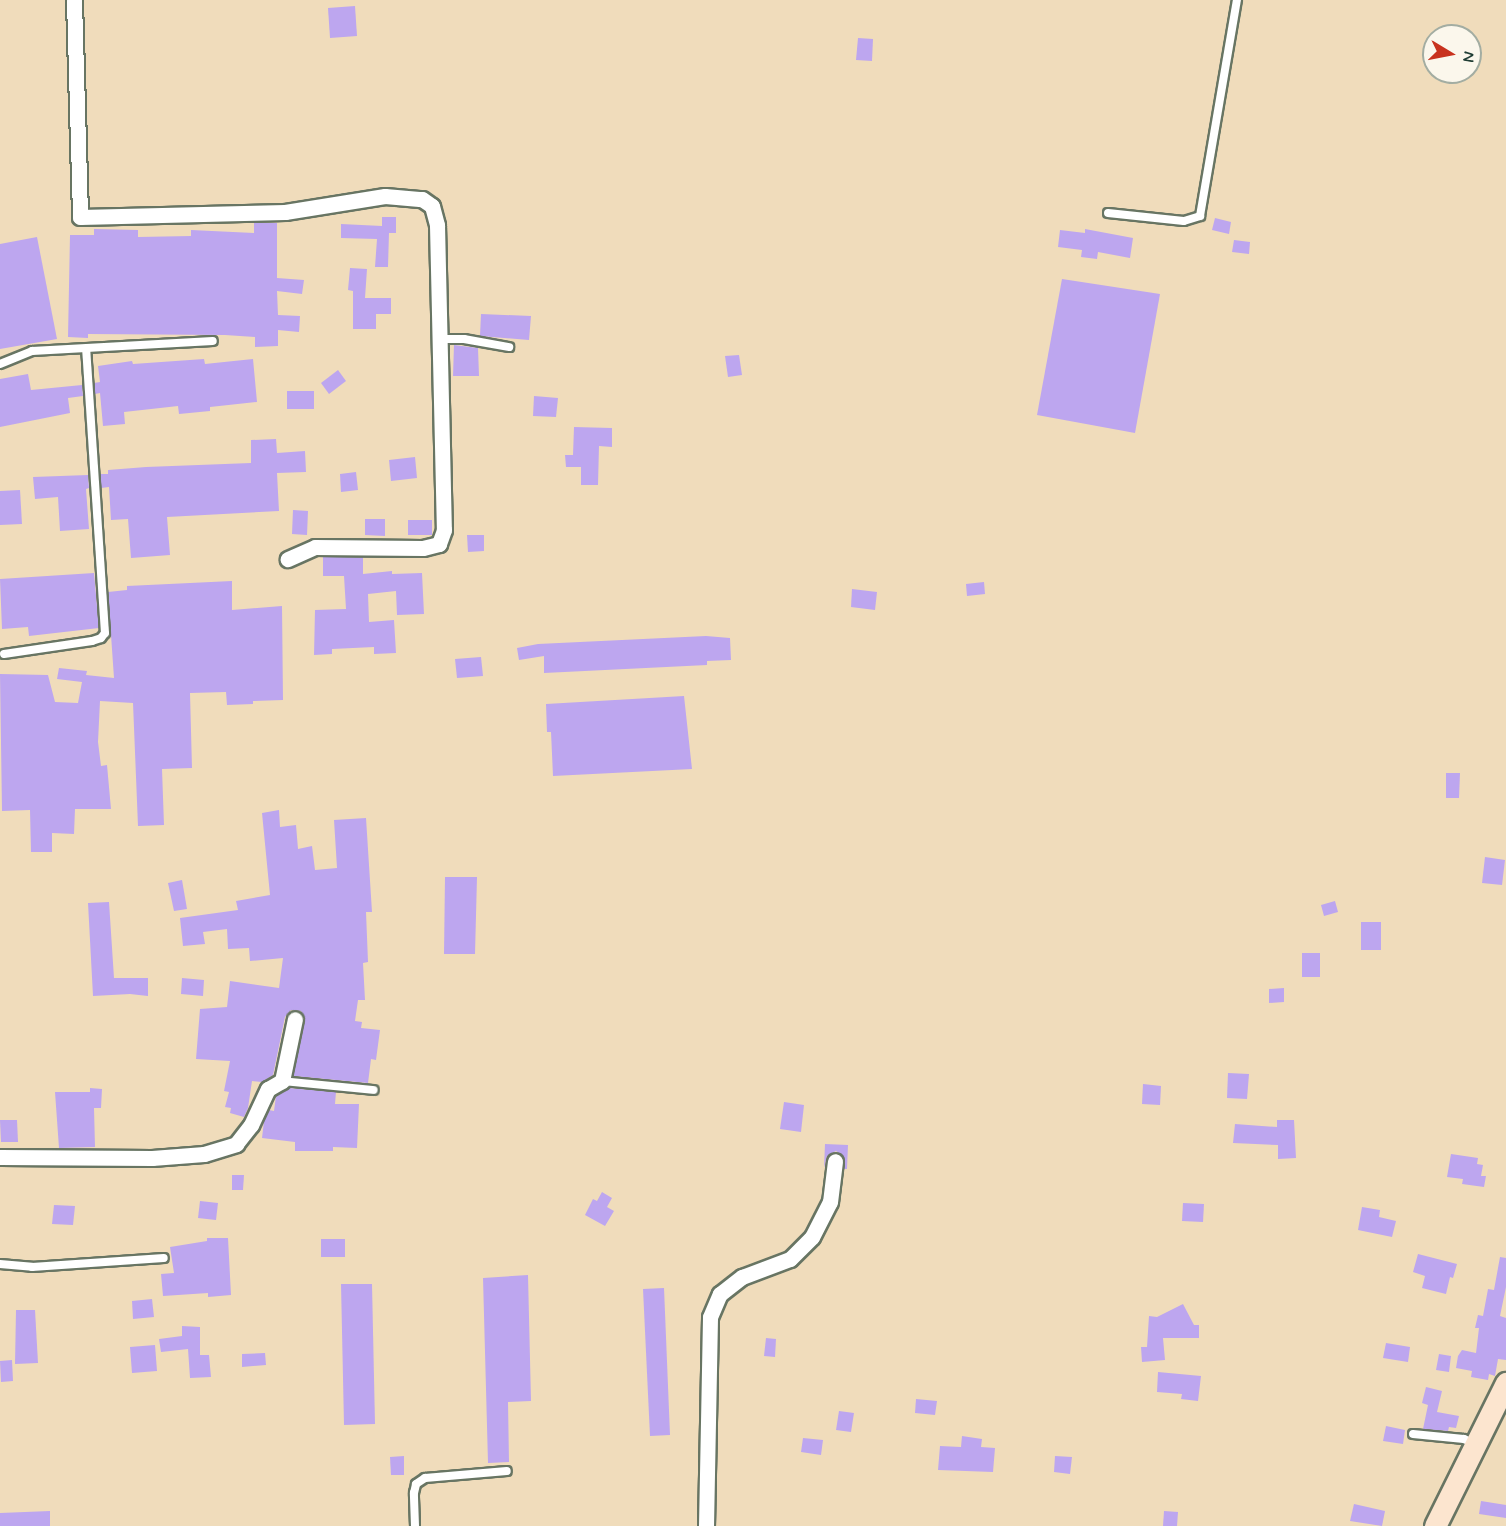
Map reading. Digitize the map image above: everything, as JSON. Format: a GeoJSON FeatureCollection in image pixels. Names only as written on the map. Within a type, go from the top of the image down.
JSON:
{"type":"FeatureCollection","features":[{"type":"Feature","properties":{"kind":"street"},"geometry":{"type":"LineString","coordinates":[[74,0],[80,217],[285,212],[385,196],[422,199],[432,206],[437,225],[441,339],[444,530],[439,544],[423,548],[315,547],[288,559]]}},
{"type":"Feature","properties":{"kind":"street"},"geometry":{"type":"LineString","coordinates":[[0,1156],[152,1158],[204,1154],[236,1144],[250,1125],[268,1089],[282,1081],[295,1019]]}},
{"type":"Feature","properties":{"kind":"street"},"geometry":{"type":"LineString","coordinates":[[706,1526],[710,1317],[720,1294],[742,1277],[790,1259],[812,1237],[830,1202],[835,1161]]}},
{"type":"Feature","properties":{"kind":"street"},"geometry":{"type":"LineString","coordinates":[[1435,1526],[1478,1445],[1506,1383]]}},
{"type":"Feature","properties":{"kind":"lane"},"geometry":{"type":"LineString","coordinates":[[1108,213],[1184,221],[1200,216],[1237,0]]}},
{"type":"Feature","properties":{"kind":"lane"},"geometry":{"type":"LineString","coordinates":[[441,339],[464,339],[509,346]]}},
{"type":"Feature","properties":{"kind":"lane"},"geometry":{"type":"LineString","coordinates":[[0,364],[32,351],[213,341]]}},
{"type":"Feature","properties":{"kind":"lane"},"geometry":{"type":"LineString","coordinates":[[4,654],[92,641],[101,638],[105,633],[86,348]]}},
{"type":"Feature","properties":{"kind":"lane"},"geometry":{"type":"LineString","coordinates":[[282,1081],[374,1090]]}},
{"type":"Feature","properties":{"kind":"lane"},"geometry":{"type":"LineString","coordinates":[[0,1264],[32,1267],[164,1258]]}},
{"type":"Feature","properties":{"kind":"lane"},"geometry":{"type":"LineString","coordinates":[[1413,1434],[1464,1440],[1478,1445]]}},
{"type":"Feature","properties":{"kind":"lane"},"geometry":{"type":"LineString","coordinates":[[415,1526],[414,1493],[416,1484],[425,1478],[507,1471]]}},
{"type":"Feature","properties":{"kind":"building"},"geometry":{"type":"Polygon","coordinates":[[[355,6],[357,36],[330,38],[328,8],[355,6]]]}},
{"type":"Feature","properties":{"kind":"building"},"geometry":{"type":"Polygon","coordinates":[[[858,38],[873,39],[872,61],[856,60],[858,38]]]}},
{"type":"Feature","properties":{"kind":"building"},"geometry":{"type":"Polygon","coordinates":[[[382,217],[396,217],[396,233],[389,233],[388,267],[375,267],[377,239],[341,238],[341,224],[382,226],[382,217]]]}},
{"type":"Feature","properties":{"kind":"building"},"geometry":{"type":"Polygon","coordinates":[[[1215,218],[1231,222],[1229,234],[1212,230],[1215,218]]]}},
{"type":"Feature","properties":{"kind":"building"},"geometry":{"type":"Polygon","coordinates":[[[254,223],[277,223],[277,278],[304,280],[302,294],[277,291],[278,315],[300,316],[299,332],[278,330],[278,346],[255,347],[255,337],[225,335],[88,334],[88,338],[68,337],[70,235],[94,235],[94,229],[138,230],[138,237],[191,236],[191,230],[254,233],[254,223]]]}},
{"type":"Feature","properties":{"kind":"building"},"geometry":{"type":"Polygon","coordinates":[[[1085,229],[1133,238],[1130,258],[1098,252],[1097,259],[1081,257],[1082,250],[1058,247],[1060,230],[1085,233],[1085,229]]]}},
{"type":"Feature","properties":{"kind":"building"},"geometry":{"type":"Polygon","coordinates":[[[37,237],[57,339],[0,349],[0,244],[37,237]]]}},
{"type":"Feature","properties":{"kind":"building"},"geometry":{"type":"Polygon","coordinates":[[[1234,240],[1250,242],[1249,254],[1232,252],[1234,240]]]}},
{"type":"Feature","properties":{"kind":"building"},"geometry":{"type":"Polygon","coordinates":[[[350,268],[367,269],[365,298],[391,298],[391,314],[376,314],[376,329],[353,329],[353,291],[348,290],[350,268]]]}},
{"type":"Feature","properties":{"kind":"building"},"geometry":{"type":"Polygon","coordinates":[[[1062,279],[1160,294],[1135,433],[1037,415],[1062,279]]]}},
{"type":"Feature","properties":{"kind":"building"},"geometry":{"type":"Polygon","coordinates":[[[481,314],[531,316],[529,340],[480,336],[481,314]]]}},
{"type":"Feature","properties":{"kind":"building"},"geometry":{"type":"Polygon","coordinates":[[[454,345],[478,348],[479,376],[453,376],[454,345]]]}},
{"type":"Feature","properties":{"kind":"building"},"geometry":{"type":"Polygon","coordinates":[[[739,355],[742,375],[728,377],[725,356],[739,355]]]}},
{"type":"Feature","properties":{"kind":"building"},"geometry":{"type":"Polygon","coordinates":[[[204,359],[205,364],[253,359],[257,402],[210,407],[210,411],[179,414],[178,406],[124,412],[125,424],[103,426],[100,393],[95,394],[94,383],[100,382],[98,366],[132,361],[133,364],[204,359]]]}},
{"type":"Feature","properties":{"kind":"building"},"geometry":{"type":"Polygon","coordinates":[[[338,370],[346,381],[329,394],[321,383],[338,370]]]}},
{"type":"Feature","properties":{"kind":"building"},"geometry":{"type":"Polygon","coordinates":[[[28,374],[31,390],[82,385],[83,396],[68,398],[70,413],[0,427],[0,379],[28,374]]]}},
{"type":"Feature","properties":{"kind":"building"},"geometry":{"type":"Polygon","coordinates":[[[287,391],[314,391],[314,409],[287,409],[287,391]]]}},
{"type":"Feature","properties":{"kind":"building"},"geometry":{"type":"Polygon","coordinates":[[[534,396],[558,398],[556,417],[533,416],[534,396]]]}},
{"type":"Feature","properties":{"kind":"building"},"geometry":{"type":"Polygon","coordinates":[[[574,427],[612,428],[612,447],[599,446],[598,485],[581,485],[581,467],[566,467],[565,455],[573,455],[574,427]]]}},
{"type":"Feature","properties":{"kind":"building"},"geometry":{"type":"Polygon","coordinates":[[[276,439],[277,453],[305,451],[306,472],[277,473],[279,511],[167,517],[170,555],[131,558],[128,519],[111,520],[109,487],[101,488],[100,474],[108,474],[108,470],[146,467],[251,463],[251,440],[276,439]]]}},
{"type":"Feature","properties":{"kind":"building"},"geometry":{"type":"Polygon","coordinates":[[[415,457],[417,478],[391,481],[389,460],[415,457]]]}},
{"type":"Feature","properties":{"kind":"building"},"geometry":{"type":"Polygon","coordinates":[[[356,472],[358,490],[341,492],[340,474],[356,472]]]}},
{"type":"Feature","properties":{"kind":"building"},"geometry":{"type":"Polygon","coordinates":[[[88,475],[89,488],[86,489],[89,529],[60,531],[58,497],[35,499],[33,477],[88,475]]]}},
{"type":"Feature","properties":{"kind":"building"},"geometry":{"type":"Polygon","coordinates":[[[20,490],[22,524],[0,525],[0,491],[20,490]]]}},
{"type":"Feature","properties":{"kind":"building"},"geometry":{"type":"Polygon","coordinates":[[[293,510],[308,511],[307,535],[292,534],[293,510]]]}},
{"type":"Feature","properties":{"kind":"building"},"geometry":{"type":"Polygon","coordinates":[[[365,519],[385,519],[385,536],[365,535],[365,519]]]}},
{"type":"Feature","properties":{"kind":"building"},"geometry":{"type":"Polygon","coordinates":[[[408,520],[432,520],[432,535],[408,535],[408,520]]]}},
{"type":"Feature","properties":{"kind":"building"},"geometry":{"type":"Polygon","coordinates":[[[467,535],[484,535],[484,551],[468,552],[467,535]]]}},
{"type":"Feature","properties":{"kind":"building"},"geometry":{"type":"Polygon","coordinates":[[[323,557],[363,557],[363,574],[392,571],[392,574],[422,573],[424,614],[397,615],[396,591],[368,594],[369,622],[394,620],[396,653],[374,654],[374,647],[332,649],[332,654],[314,655],[315,610],[346,609],[344,576],[323,576],[323,557]]]}},
{"type":"Feature","properties":{"kind":"building"},"geometry":{"type":"Polygon","coordinates":[[[94,573],[99,628],[29,636],[28,627],[2,629],[0,579],[94,573]]]}},
{"type":"Feature","properties":{"kind":"building"},"geometry":{"type":"Polygon","coordinates":[[[232,581],[232,610],[282,606],[283,700],[227,705],[226,692],[190,693],[192,768],[162,769],[164,825],[138,826],[133,703],[100,701],[98,742],[101,766],[107,765],[111,809],[75,809],[74,834],[52,833],[52,852],[31,852],[30,810],[2,811],[0,674],[48,675],[55,702],[78,703],[82,682],[57,679],[59,668],[87,671],[86,675],[114,678],[108,592],[127,590],[127,586],[232,581]]]}},
{"type":"Feature","properties":{"kind":"building"},"geometry":{"type":"Polygon","coordinates":[[[984,582],[985,594],[967,596],[966,584],[984,582]]]}},
{"type":"Feature","properties":{"kind":"building"},"geometry":{"type":"Polygon","coordinates":[[[852,589],[877,592],[875,610],[851,607],[852,589]]]}},
{"type":"Feature","properties":{"kind":"building"},"geometry":{"type":"Polygon","coordinates":[[[706,636],[730,638],[731,660],[707,661],[707,665],[544,673],[544,656],[519,660],[517,648],[538,644],[706,636]]]}},
{"type":"Feature","properties":{"kind":"building"},"geometry":{"type":"Polygon","coordinates":[[[481,657],[483,676],[457,678],[455,659],[481,657]]]}},
{"type":"Feature","properties":{"kind":"building"},"geometry":{"type":"Polygon","coordinates":[[[684,696],[692,769],[553,776],[551,732],[547,732],[546,704],[684,696]]]}},
{"type":"Feature","properties":{"kind":"building"},"geometry":{"type":"Polygon","coordinates":[[[1446,773],[1460,773],[1459,798],[1446,798],[1446,773]]]}},
{"type":"Feature","properties":{"kind":"building"},"geometry":{"type":"Polygon","coordinates":[[[279,810],[280,827],[296,825],[298,849],[312,846],[315,870],[337,868],[334,820],[366,818],[372,912],[366,912],[368,962],[363,963],[365,1000],[358,1000],[355,1021],[362,1022],[361,1028],[380,1030],[376,1060],[371,1059],[368,1083],[293,1076],[305,1020],[301,1011],[291,1010],[285,1017],[273,1075],[262,1082],[252,1081],[248,1108],[244,1117],[230,1113],[231,1108],[225,1107],[229,1092],[224,1091],[230,1061],[196,1059],[200,1009],[227,1007],[230,981],[279,988],[283,958],[250,961],[249,948],[228,949],[227,929],[203,932],[205,944],[183,946],[180,918],[238,910],[236,901],[270,895],[262,813],[279,810]]]}},
{"type":"Feature","properties":{"kind":"building"},"geometry":{"type":"Polygon","coordinates":[[[1485,857],[1505,860],[1502,885],[1482,883],[1485,857]]]}},
{"type":"Feature","properties":{"kind":"building"},"geometry":{"type":"Polygon","coordinates":[[[445,877],[477,877],[475,954],[444,954],[445,877]]]}},
{"type":"Feature","properties":{"kind":"building"},"geometry":{"type":"Polygon","coordinates":[[[182,880],[187,909],[174,911],[168,883],[182,880]]]}},
{"type":"Feature","properties":{"kind":"building"},"geometry":{"type":"Polygon","coordinates":[[[1335,901],[1338,912],[1324,916],[1321,905],[1335,901]]]}},
{"type":"Feature","properties":{"kind":"building"},"geometry":{"type":"Polygon","coordinates":[[[109,902],[114,978],[148,978],[148,996],[130,994],[93,996],[88,903],[109,902]]]}},
{"type":"Feature","properties":{"kind":"building"},"geometry":{"type":"Polygon","coordinates":[[[1361,922],[1381,922],[1381,950],[1361,950],[1361,922]]]}},
{"type":"Feature","properties":{"kind":"building"},"geometry":{"type":"Polygon","coordinates":[[[1302,953],[1320,953],[1320,977],[1302,977],[1302,953]]]}},
{"type":"Feature","properties":{"kind":"building"},"geometry":{"type":"Polygon","coordinates":[[[182,978],[204,980],[203,996],[181,994],[182,978]]]}},
{"type":"Feature","properties":{"kind":"building"},"geometry":{"type":"Polygon","coordinates":[[[1284,988],[1284,1002],[1269,1003],[1269,989],[1284,988]]]}},
{"type":"Feature","properties":{"kind":"building"},"geometry":{"type":"Polygon","coordinates":[[[1228,1073],[1249,1074],[1247,1099],[1227,1098],[1228,1073]]]}},
{"type":"Feature","properties":{"kind":"building"},"geometry":{"type":"Polygon","coordinates":[[[1143,1084],[1161,1086],[1160,1105],[1142,1104],[1143,1084]]]}},
{"type":"Feature","properties":{"kind":"building"},"geometry":{"type":"Polygon","coordinates":[[[90,1088],[102,1089],[101,1108],[94,1108],[95,1147],[59,1148],[55,1092],[90,1092],[90,1088]]]}},
{"type":"Feature","properties":{"kind":"building"},"geometry":{"type":"Polygon","coordinates":[[[289,1088],[336,1092],[335,1104],[359,1104],[357,1148],[333,1147],[333,1151],[295,1151],[295,1142],[262,1138],[264,1121],[269,1110],[274,1111],[276,1096],[289,1088]]]}},
{"type":"Feature","properties":{"kind":"building"},"geometry":{"type":"Polygon","coordinates":[[[784,1102],[804,1105],[801,1132],[780,1129],[784,1102]]]}},
{"type":"Feature","properties":{"kind":"building"},"geometry":{"type":"Polygon","coordinates":[[[0,1120],[17,1120],[18,1142],[1,1142],[0,1120]]]}},
{"type":"Feature","properties":{"kind":"building"},"geometry":{"type":"Polygon","coordinates":[[[1277,1120],[1294,1120],[1296,1158],[1278,1159],[1278,1145],[1233,1143],[1235,1124],[1277,1127],[1277,1120]]]}},
{"type":"Feature","properties":{"kind":"building"},"geometry":{"type":"Polygon","coordinates":[[[825,1144],[848,1145],[847,1169],[844,1169],[844,1157],[836,1151],[827,1156],[824,1168],[825,1144]]]}},
{"type":"Feature","properties":{"kind":"building"},"geometry":{"type":"Polygon","coordinates":[[[1451,1154],[1478,1158],[1477,1164],[1483,1165],[1481,1176],[1486,1176],[1484,1187],[1462,1184],[1463,1179],[1447,1177],[1451,1154]]]}},
{"type":"Feature","properties":{"kind":"building"},"geometry":{"type":"Polygon","coordinates":[[[232,1175],[244,1175],[243,1190],[232,1190],[232,1175]]]}},
{"type":"Feature","properties":{"kind":"building"},"geometry":{"type":"Polygon","coordinates":[[[602,1192],[612,1198],[607,1207],[614,1211],[605,1226],[585,1215],[593,1199],[597,1201],[602,1192]]]}},
{"type":"Feature","properties":{"kind":"building"},"geometry":{"type":"Polygon","coordinates":[[[200,1201],[218,1203],[216,1220],[198,1218],[200,1201]]]}},
{"type":"Feature","properties":{"kind":"building"},"geometry":{"type":"Polygon","coordinates":[[[1183,1203],[1204,1204],[1203,1222],[1182,1221],[1183,1203]]]}},
{"type":"Feature","properties":{"kind":"building"},"geometry":{"type":"Polygon","coordinates":[[[54,1205],[75,1206],[73,1225],[52,1224],[54,1205]]]}},
{"type":"Feature","properties":{"kind":"building"},"geometry":{"type":"Polygon","coordinates":[[[1362,1207],[1380,1210],[1379,1217],[1396,1221],[1392,1237],[1358,1230],[1362,1207]]]}},
{"type":"Feature","properties":{"kind":"building"},"geometry":{"type":"Polygon","coordinates":[[[207,1238],[228,1238],[231,1295],[208,1297],[208,1293],[163,1296],[161,1274],[174,1273],[170,1247],[207,1241],[207,1238]]]}},
{"type":"Feature","properties":{"kind":"building"},"geometry":{"type":"Polygon","coordinates":[[[321,1239],[345,1239],[345,1257],[321,1257],[321,1239]]]}},
{"type":"Feature","properties":{"kind":"building"},"geometry":{"type":"Polygon","coordinates":[[[1418,1254],[1457,1264],[1453,1278],[1450,1277],[1446,1294],[1422,1288],[1425,1276],[1413,1272],[1418,1254]]]}},
{"type":"Feature","properties":{"kind":"building"},"geometry":{"type":"Polygon","coordinates":[[[1500,1257],[1506,1258],[1506,1287],[1500,1316],[1506,1318],[1506,1360],[1498,1359],[1495,1376],[1489,1374],[1488,1380],[1471,1377],[1472,1371],[1456,1368],[1458,1356],[1462,1350],[1476,1353],[1479,1328],[1475,1328],[1478,1315],[1483,1316],[1488,1289],[1494,1290],[1500,1257]]]}},
{"type":"Feature","properties":{"kind":"building"},"geometry":{"type":"Polygon","coordinates":[[[528,1275],[531,1401],[508,1402],[509,1462],[488,1463],[483,1278],[528,1275]]]}},
{"type":"Feature","properties":{"kind":"building"},"geometry":{"type":"Polygon","coordinates":[[[341,1284],[372,1284],[375,1424],[344,1425],[341,1284]]]}},
{"type":"Feature","properties":{"kind":"building"},"geometry":{"type":"Polygon","coordinates":[[[664,1288],[670,1435],[650,1436],[643,1289],[664,1288]]]}},
{"type":"Feature","properties":{"kind":"building"},"geometry":{"type":"Polygon","coordinates":[[[152,1299],[154,1317],[133,1319],[132,1301],[152,1299]]]}},
{"type":"Feature","properties":{"kind":"building"},"geometry":{"type":"Polygon","coordinates":[[[1183,1304],[1194,1325],[1199,1325],[1199,1338],[1163,1338],[1165,1360],[1142,1362],[1141,1347],[1147,1347],[1149,1316],[1157,1317],[1183,1304]]]}},
{"type":"Feature","properties":{"kind":"building"},"geometry":{"type":"Polygon","coordinates":[[[16,1310],[35,1310],[38,1363],[15,1364],[16,1310]]]}},
{"type":"Feature","properties":{"kind":"building"},"geometry":{"type":"Polygon","coordinates":[[[182,1326],[200,1327],[200,1355],[209,1355],[211,1377],[190,1378],[188,1349],[161,1352],[159,1339],[182,1336],[182,1326]]]}},
{"type":"Feature","properties":{"kind":"building"},"geometry":{"type":"Polygon","coordinates":[[[766,1338],[776,1339],[775,1357],[764,1356],[766,1338]]]}},
{"type":"Feature","properties":{"kind":"building"},"geometry":{"type":"Polygon","coordinates":[[[1386,1343],[1410,1347],[1408,1362],[1383,1358],[1386,1343]]]}},
{"type":"Feature","properties":{"kind":"building"},"geometry":{"type":"Polygon","coordinates":[[[155,1345],[157,1371],[132,1373],[130,1347],[155,1345]]]}},
{"type":"Feature","properties":{"kind":"building"},"geometry":{"type":"Polygon","coordinates":[[[265,1353],[266,1365],[242,1367],[242,1354],[265,1353]]]}},
{"type":"Feature","properties":{"kind":"building"},"geometry":{"type":"Polygon","coordinates":[[[1439,1354],[1451,1356],[1449,1372],[1436,1370],[1439,1354]]]}},
{"type":"Feature","properties":{"kind":"building"},"geometry":{"type":"Polygon","coordinates":[[[12,1360],[13,1381],[1,1382],[0,1361],[12,1360]]]}},
{"type":"Feature","properties":{"kind":"building"},"geometry":{"type":"Polygon","coordinates":[[[1158,1372],[1201,1376],[1198,1401],[1181,1399],[1182,1394],[1157,1392],[1158,1372]]]}},
{"type":"Feature","properties":{"kind":"building"},"geometry":{"type":"Polygon","coordinates":[[[1426,1387],[1442,1391],[1437,1412],[1459,1416],[1456,1428],[1449,1427],[1448,1431],[1423,1429],[1428,1405],[1422,1403],[1426,1387]]]}},
{"type":"Feature","properties":{"kind":"building"},"geometry":{"type":"Polygon","coordinates":[[[916,1399],[937,1401],[935,1415],[915,1413],[916,1399]]]}},
{"type":"Feature","properties":{"kind":"building"},"geometry":{"type":"Polygon","coordinates":[[[839,1411],[854,1413],[851,1432],[836,1430],[839,1411]]]}},
{"type":"Feature","properties":{"kind":"building"},"geometry":{"type":"Polygon","coordinates":[[[1386,1426],[1405,1430],[1403,1444],[1383,1441],[1386,1426]]]}},
{"type":"Feature","properties":{"kind":"building"},"geometry":{"type":"Polygon","coordinates":[[[962,1436],[982,1439],[981,1447],[995,1448],[993,1472],[938,1470],[940,1446],[961,1447],[962,1436]]]}},
{"type":"Feature","properties":{"kind":"building"},"geometry":{"type":"Polygon","coordinates":[[[803,1438],[823,1440],[821,1455],[801,1452],[803,1438]]]}},
{"type":"Feature","properties":{"kind":"building"},"geometry":{"type":"Polygon","coordinates":[[[404,1456],[404,1475],[391,1475],[390,1457],[404,1456]]]}},
{"type":"Feature","properties":{"kind":"building"},"geometry":{"type":"Polygon","coordinates":[[[1055,1456],[1072,1457],[1070,1474],[1054,1472],[1055,1456]]]}},
{"type":"Feature","properties":{"kind":"building"},"geometry":{"type":"Polygon","coordinates":[[[1481,1501],[1506,1505],[1506,1518],[1479,1514],[1481,1501]]]}},
{"type":"Feature","properties":{"kind":"building"},"geometry":{"type":"Polygon","coordinates":[[[1354,1504],[1385,1511],[1382,1526],[1350,1521],[1354,1504]]]}},
{"type":"Feature","properties":{"kind":"building"},"geometry":{"type":"Polygon","coordinates":[[[50,1511],[50,1526],[0,1526],[0,1513],[50,1511]]]}},
{"type":"Feature","properties":{"kind":"building"},"geometry":{"type":"Polygon","coordinates":[[[1164,1511],[1178,1512],[1177,1526],[1163,1526],[1164,1511]]]}}]}
